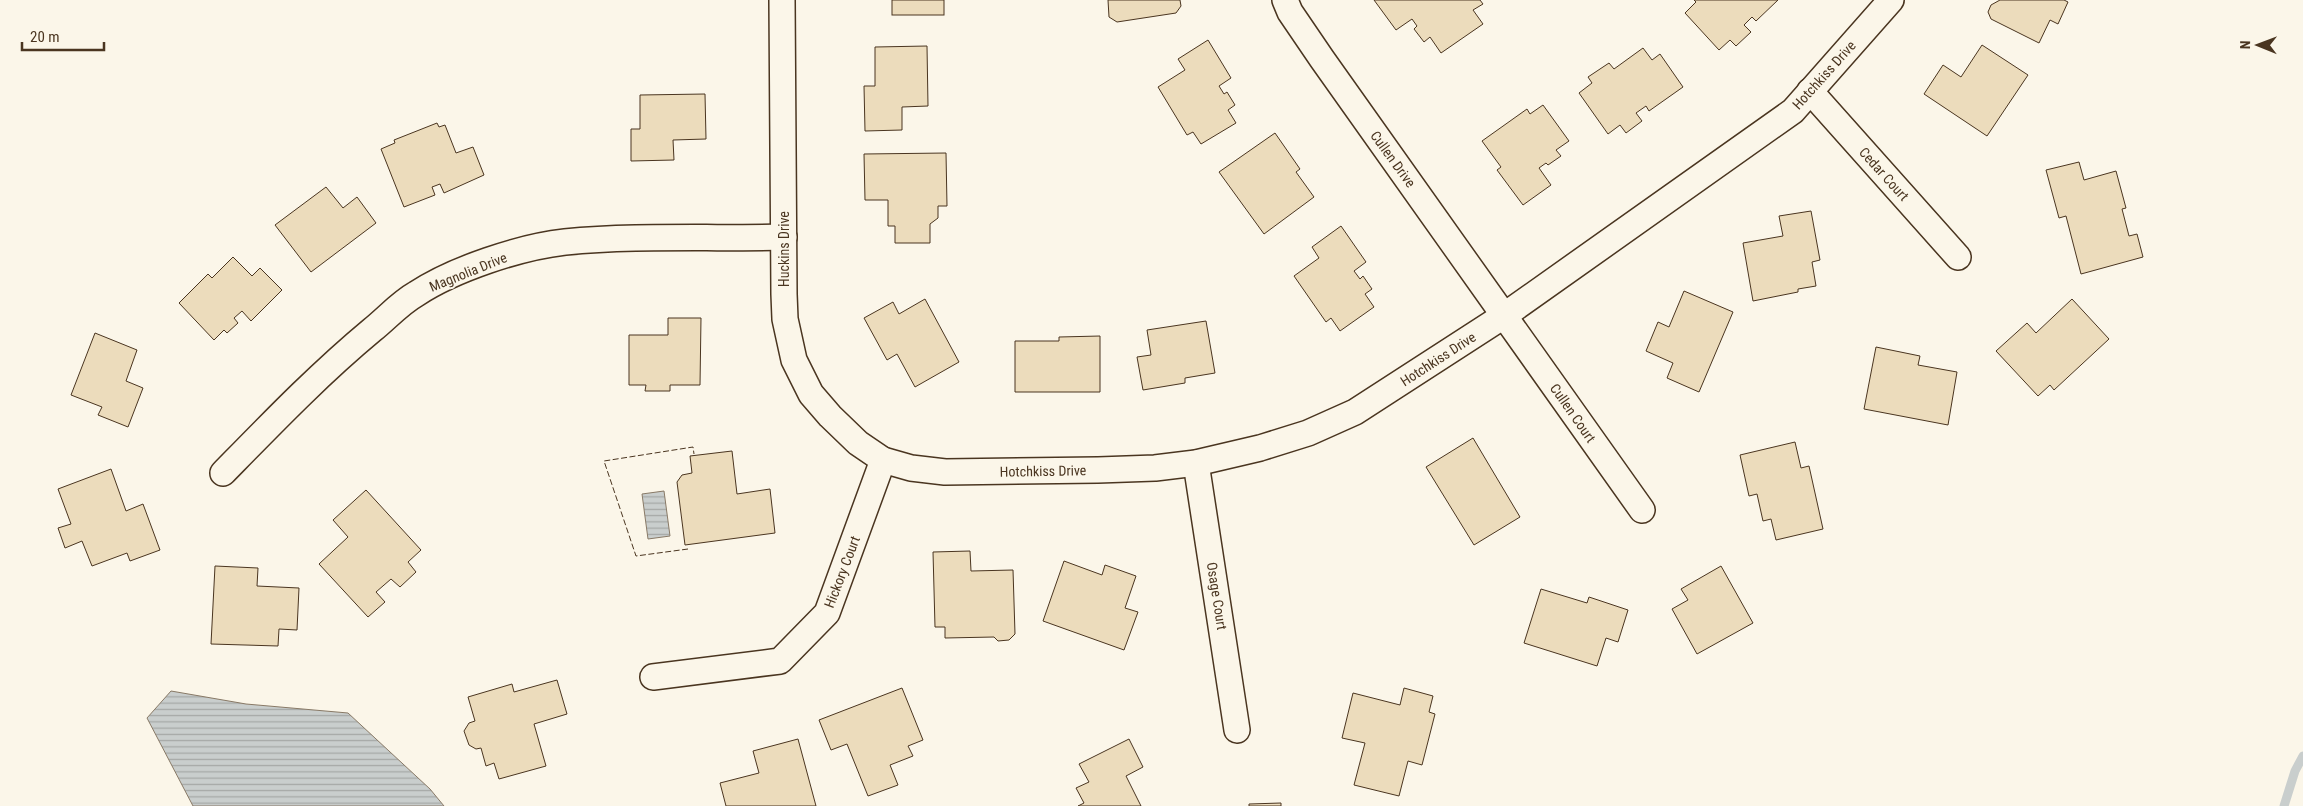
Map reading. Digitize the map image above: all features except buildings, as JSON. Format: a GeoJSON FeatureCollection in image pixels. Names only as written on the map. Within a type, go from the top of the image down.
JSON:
{"type":"FeatureCollection","features":[{"type":"Feature","properties":{"kind":"street","name":"Huckins Drive"},"geometry":{"type":"LineString","coordinates":[[782,0],[785,320],[794,360],[811,394],[830,416],[858,443],[883,460]]}},
{"type":"Feature","properties":{"kind":"street","name":"Cullen Drive"},"geometry":{"type":"LineString","coordinates":[[1285,0],[1290,12],[1322,59],[1505,315]]}},
{"type":"Feature","properties":{"kind":"street","name":"Hotchkiss Drive"},"geometry":{"type":"LineString","coordinates":[[883,460],[911,468],[979,472],[1155,468],[1196,463],[1260,448],[1308,432],[1355,412],[1505,315],[1793,111],[1891,0]]}},
{"type":"Feature","properties":{"kind":"street","name":"Cedar Court"},"geometry":{"type":"LineString","coordinates":[[1810,91],[1958,258]]}},
{"type":"Feature","properties":{"kind":"street","name":"Magnolia Drive"},"geometry":{"type":"LineString","coordinates":[[223,473],[281,413],[356,344],[416,294],[446,278],[508,255],[564,242],[784,237]]}},
{"type":"Feature","properties":{"kind":"street","name":"Cullen Court"},"geometry":{"type":"LineString","coordinates":[[1505,315],[1642,510]]}},
{"type":"Feature","properties":{"kind":"street","name":"Hickory Court"},"geometry":{"type":"LineString","coordinates":[[653,678],[780,661],[827,613],[883,460]]}},
{"type":"Feature","properties":{"kind":"street","name":"Osage Court"},"geometry":{"type":"LineString","coordinates":[[1196,463],[1237,730]]}},
{"type":"Feature","properties":{"kind":"shaded area"},"geometry":{"type":"Polygon","coordinates":[[[664,491],[670,536],[648,539],[642,494],[664,491]]]}},
{"type":"Feature","properties":{"kind":"shaded area"},"geometry":{"type":"Polygon","coordinates":[[[171,691],[246,704],[348,713],[430,789],[444,806],[193,806],[147,718],[171,691]]]}},
{"type":"Feature","properties":{"kind":"waterway"},"geometry":{"type":"LineString","coordinates":[[2284,806],[2295,771],[2303,756]]}},
{"type":"Feature","properties":{"kind":"fence"},"geometry":{"type":"LineString","coordinates":[[688,549],[636,556],[604,461],[693,447],[694,454]]}}]}
